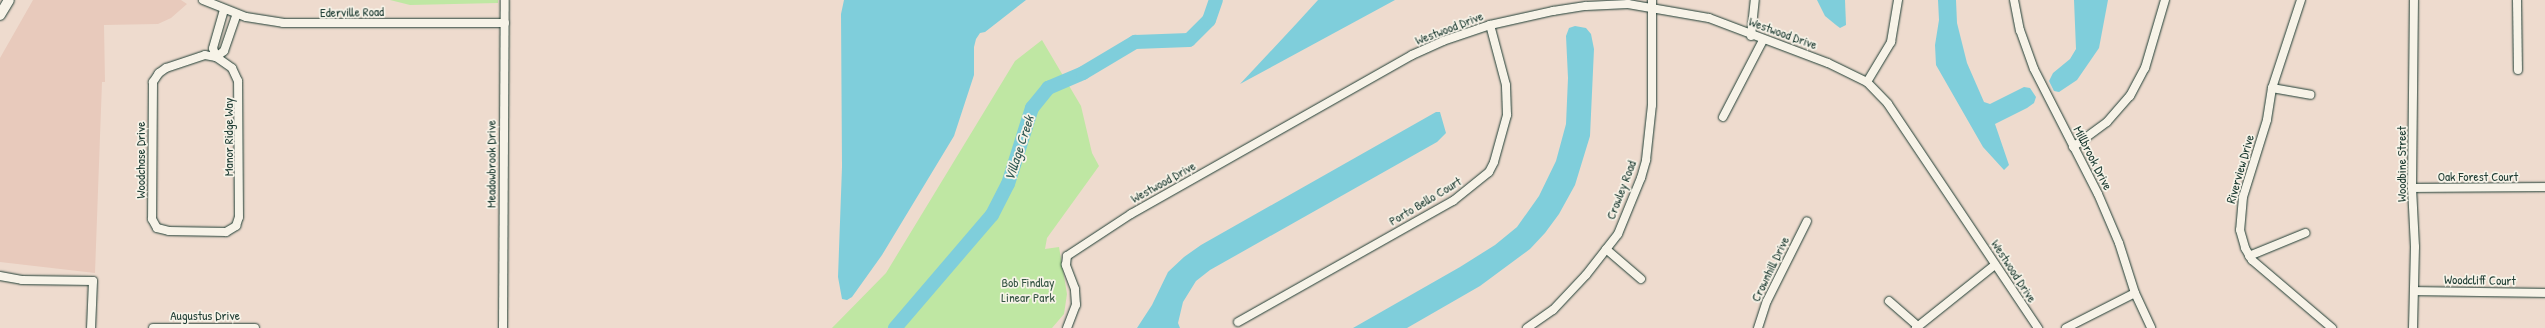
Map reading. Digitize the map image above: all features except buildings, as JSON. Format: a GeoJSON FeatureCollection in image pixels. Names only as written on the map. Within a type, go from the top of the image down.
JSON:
{"type":"FeatureCollection","features":[{"type":"Feature","properties":{"kind":"main road"},"geometry":{"type":"LineString","coordinates":[[0,15],[9,0]]}},
{"type":"Feature","properties":{"kind":"street","name":"Ederville Road"},"geometry":{"type":"LineString","coordinates":[[203,0],[224,10],[264,21],[307,25],[505,23]]}},
{"type":"Feature","properties":{"kind":"street","name":"Meadowbrook Drive"},"geometry":{"type":"LineString","coordinates":[[502,328],[505,0]]}},
{"type":"Feature","properties":{"kind":"street"},"geometry":{"type":"LineString","coordinates":[[1751,36],[1755,0]]}},
{"type":"Feature","properties":{"kind":"street"},"geometry":{"type":"LineString","coordinates":[[1867,82],[1891,42],[1898,0]]}},
{"type":"Feature","properties":{"kind":"street","name":"Millbrook Drive"},"geometry":{"type":"LineString","coordinates":[[2014,0],[2020,30],[2034,69],[2098,194],[2118,243],[2135,293],[2151,328]]}},
{"type":"Feature","properties":{"kind":"street"},"geometry":{"type":"LineString","coordinates":[[2074,147],[2107,122],[2130,96],[2145,68],[2165,0]]}},
{"type":"Feature","properties":{"kind":"street","name":"Riverview Drive"},"geometry":{"type":"LineString","coordinates":[[2301,0],[2272,88],[2267,120],[2243,197],[2240,214],[2240,230],[2249,256],[2332,328]]}},
{"type":"Feature","properties":{"kind":"street","name":"Woodbine Street"},"geometry":{"type":"LineString","coordinates":[[2413,328],[2415,247],[2412,188],[2414,0]]}},
{"type":"Feature","properties":{"kind":"street"},"geometry":{"type":"LineString","coordinates":[[2517,0],[2518,70]]}},
{"type":"Feature","properties":{"kind":"street","name":"Westwood Drive"},"geometry":{"type":"LineString","coordinates":[[1067,328],[1076,306],[1075,289],[1066,265],[1067,256],[1131,214],[1412,55],[1442,42],[1490,25],[1553,11],[1586,6],[1652,3],[1709,18],[1751,36],[1828,63],[1867,82],[1888,104],[1961,210],[1995,265],[2038,328]]}},
{"type":"Feature","properties":{"kind":"street","name":"Crowley Road"},"geometry":{"type":"LineString","coordinates":[[1527,328],[1553,310],[1586,275],[1618,234],[1646,160],[1654,75],[1652,3]]}},
{"type":"Feature","properties":{"kind":"street"},"geometry":{"type":"LineString","coordinates":[[224,10],[213,48],[216,57],[224,51],[236,14]]}},
{"type":"Feature","properties":{"kind":"street","name":"Porto Bello Court"},"geometry":{"type":"LineString","coordinates":[[1238,322],[1453,201],[1489,172],[1494,162],[1507,116],[1506,85],[1490,25]]}},
{"type":"Feature","properties":{"kind":"street"},"geometry":{"type":"LineString","coordinates":[[219,28],[230,32]]}},
{"type":"Feature","properties":{"kind":"street"},"geometry":{"type":"LineString","coordinates":[[1724,117],[1763,40]]}},
{"type":"Feature","properties":{"kind":"street","name":"Woodchase Drive"},"geometry":{"type":"LineString","coordinates":[[216,57],[205,55],[166,68],[159,73],[153,82],[152,219],[158,228],[169,231],[226,232],[236,226]]}},
{"type":"Feature","properties":{"kind":"street","name":"Manor Ridge Way"},"geometry":{"type":"LineString","coordinates":[[216,57],[232,68],[238,81],[240,94],[239,217],[236,226]]}},
{"type":"Feature","properties":{"kind":"street"},"geometry":{"type":"LineString","coordinates":[[2272,88],[2310,95]]}},
{"type":"Feature","properties":{"kind":"street","name":"Oak Forest Court"},"geometry":{"type":"LineString","coordinates":[[2412,188],[2545,188]]}},
{"type":"Feature","properties":{"kind":"street","name":"Crownhill Drive"},"geometry":{"type":"LineString","coordinates":[[1758,328],[1767,301],[1807,222]]}},
{"type":"Feature","properties":{"kind":"street"},"geometry":{"type":"LineString","coordinates":[[2249,256],[2305,233]]}},
{"type":"Feature","properties":{"kind":"street"},"geometry":{"type":"LineString","coordinates":[[1606,249],[1641,279]]}},
{"type":"Feature","properties":{"kind":"street"},"geometry":{"type":"LineString","coordinates":[[1889,301],[1917,327],[1995,265]]}},
{"type":"Feature","properties":{"kind":"street"},"geometry":{"type":"LineString","coordinates":[[0,276],[22,280],[93,281],[92,328]]}},
{"type":"Feature","properties":{"kind":"street","name":"Woodcliff Court"},"geometry":{"type":"LineString","coordinates":[[2414,291],[2545,293]]}},
{"type":"Feature","properties":{"kind":"street"},"geometry":{"type":"LineString","coordinates":[[2066,328],[2135,293]]}},
{"type":"Feature","properties":{"kind":"street","name":"Augustus Drive"},"geometry":{"type":"LineString","coordinates":[[153,328],[255,328]]}},
{"type":"Feature","properties":{"kind":"shaded area"},"geometry":{"type":"Polygon","coordinates":[[[33,0],[181,0],[187,4],[171,18],[158,24],[104,25],[105,82],[102,82],[95,273],[0,262],[0,58],[33,0]]]}},
{"type":"Feature","properties":{"kind":"green space"},"geometry":{"type":"Polygon","coordinates":[[[390,0],[498,0],[498,3],[410,5],[390,0]]]}},
{"type":"Feature","properties":{"kind":"green space","name":"Bob Findlay Linear Park"},"geometry":{"type":"Polygon","coordinates":[[[1042,40],[1081,106],[1092,153],[1099,166],[1047,238],[1045,249],[1059,247],[1067,294],[1064,314],[1052,328],[832,328],[886,273],[1015,61],[1042,40]]]}},
{"type":"Feature","properties":{"kind":"water"},"geometry":{"type":"Polygon","coordinates":[[[844,0],[1026,0],[985,32],[980,33],[976,39],[974,47],[974,75],[954,136],[882,255],[852,297],[847,300],[842,299],[838,277],[842,167],[841,14],[844,0]]]}},
{"type":"Feature","properties":{"kind":"water"},"geometry":{"type":"Polygon","coordinates":[[[1318,0],[1395,0],[1240,84],[1297,23],[1318,0]]]}},
{"type":"Feature","properties":{"kind":"water"},"geometry":{"type":"Polygon","coordinates":[[[1817,0],[1845,0],[1846,25],[1840,28],[1825,16],[1817,0]]]}},
{"type":"Feature","properties":{"kind":"water"},"geometry":{"type":"Polygon","coordinates":[[[1938,0],[1956,0],[1957,23],[1967,63],[1984,102],[1990,104],[2024,87],[2030,88],[2036,97],[2034,103],[2027,108],[1995,124],[2009,165],[2004,170],[1983,147],[1936,65],[1935,45],[1939,20],[1938,0]]]}},
{"type":"Feature","properties":{"kind":"water"},"geometry":{"type":"Polygon","coordinates":[[[2074,0],[2108,0],[2099,48],[2077,80],[2059,92],[2054,91],[2049,81],[2053,73],[2070,59],[2076,49],[2074,0]]]}},
{"type":"Feature","properties":{"kind":"water"},"geometry":{"type":"Polygon","coordinates":[[[1575,26],[1586,28],[1591,34],[1594,49],[1590,136],[1575,185],[1559,214],[1545,233],[1530,249],[1480,286],[1407,328],[1353,328],[1460,267],[1495,245],[1517,227],[1539,196],[1556,161],[1566,124],[1568,78],[1566,36],[1569,28],[1575,26]]]}},
{"type":"Feature","properties":{"kind":"water"},"geometry":{"type":"Polygon","coordinates":[[[1436,112],[1440,112],[1446,133],[1437,142],[1210,270],[1196,281],[1183,302],[1178,323],[1180,328],[1137,328],[1152,305],[1168,272],[1184,257],[1201,245],[1436,112]]]}},
{"type":"Feature","properties":{"kind":"waterway","name":"Village Creek"},"geometry":{"type":"LineString","coordinates":[[895,328],[992,215],[1008,184],[1032,108],[1048,88],[1083,73],[1135,42],[1189,40],[1209,20],[1216,0]]}}]}
